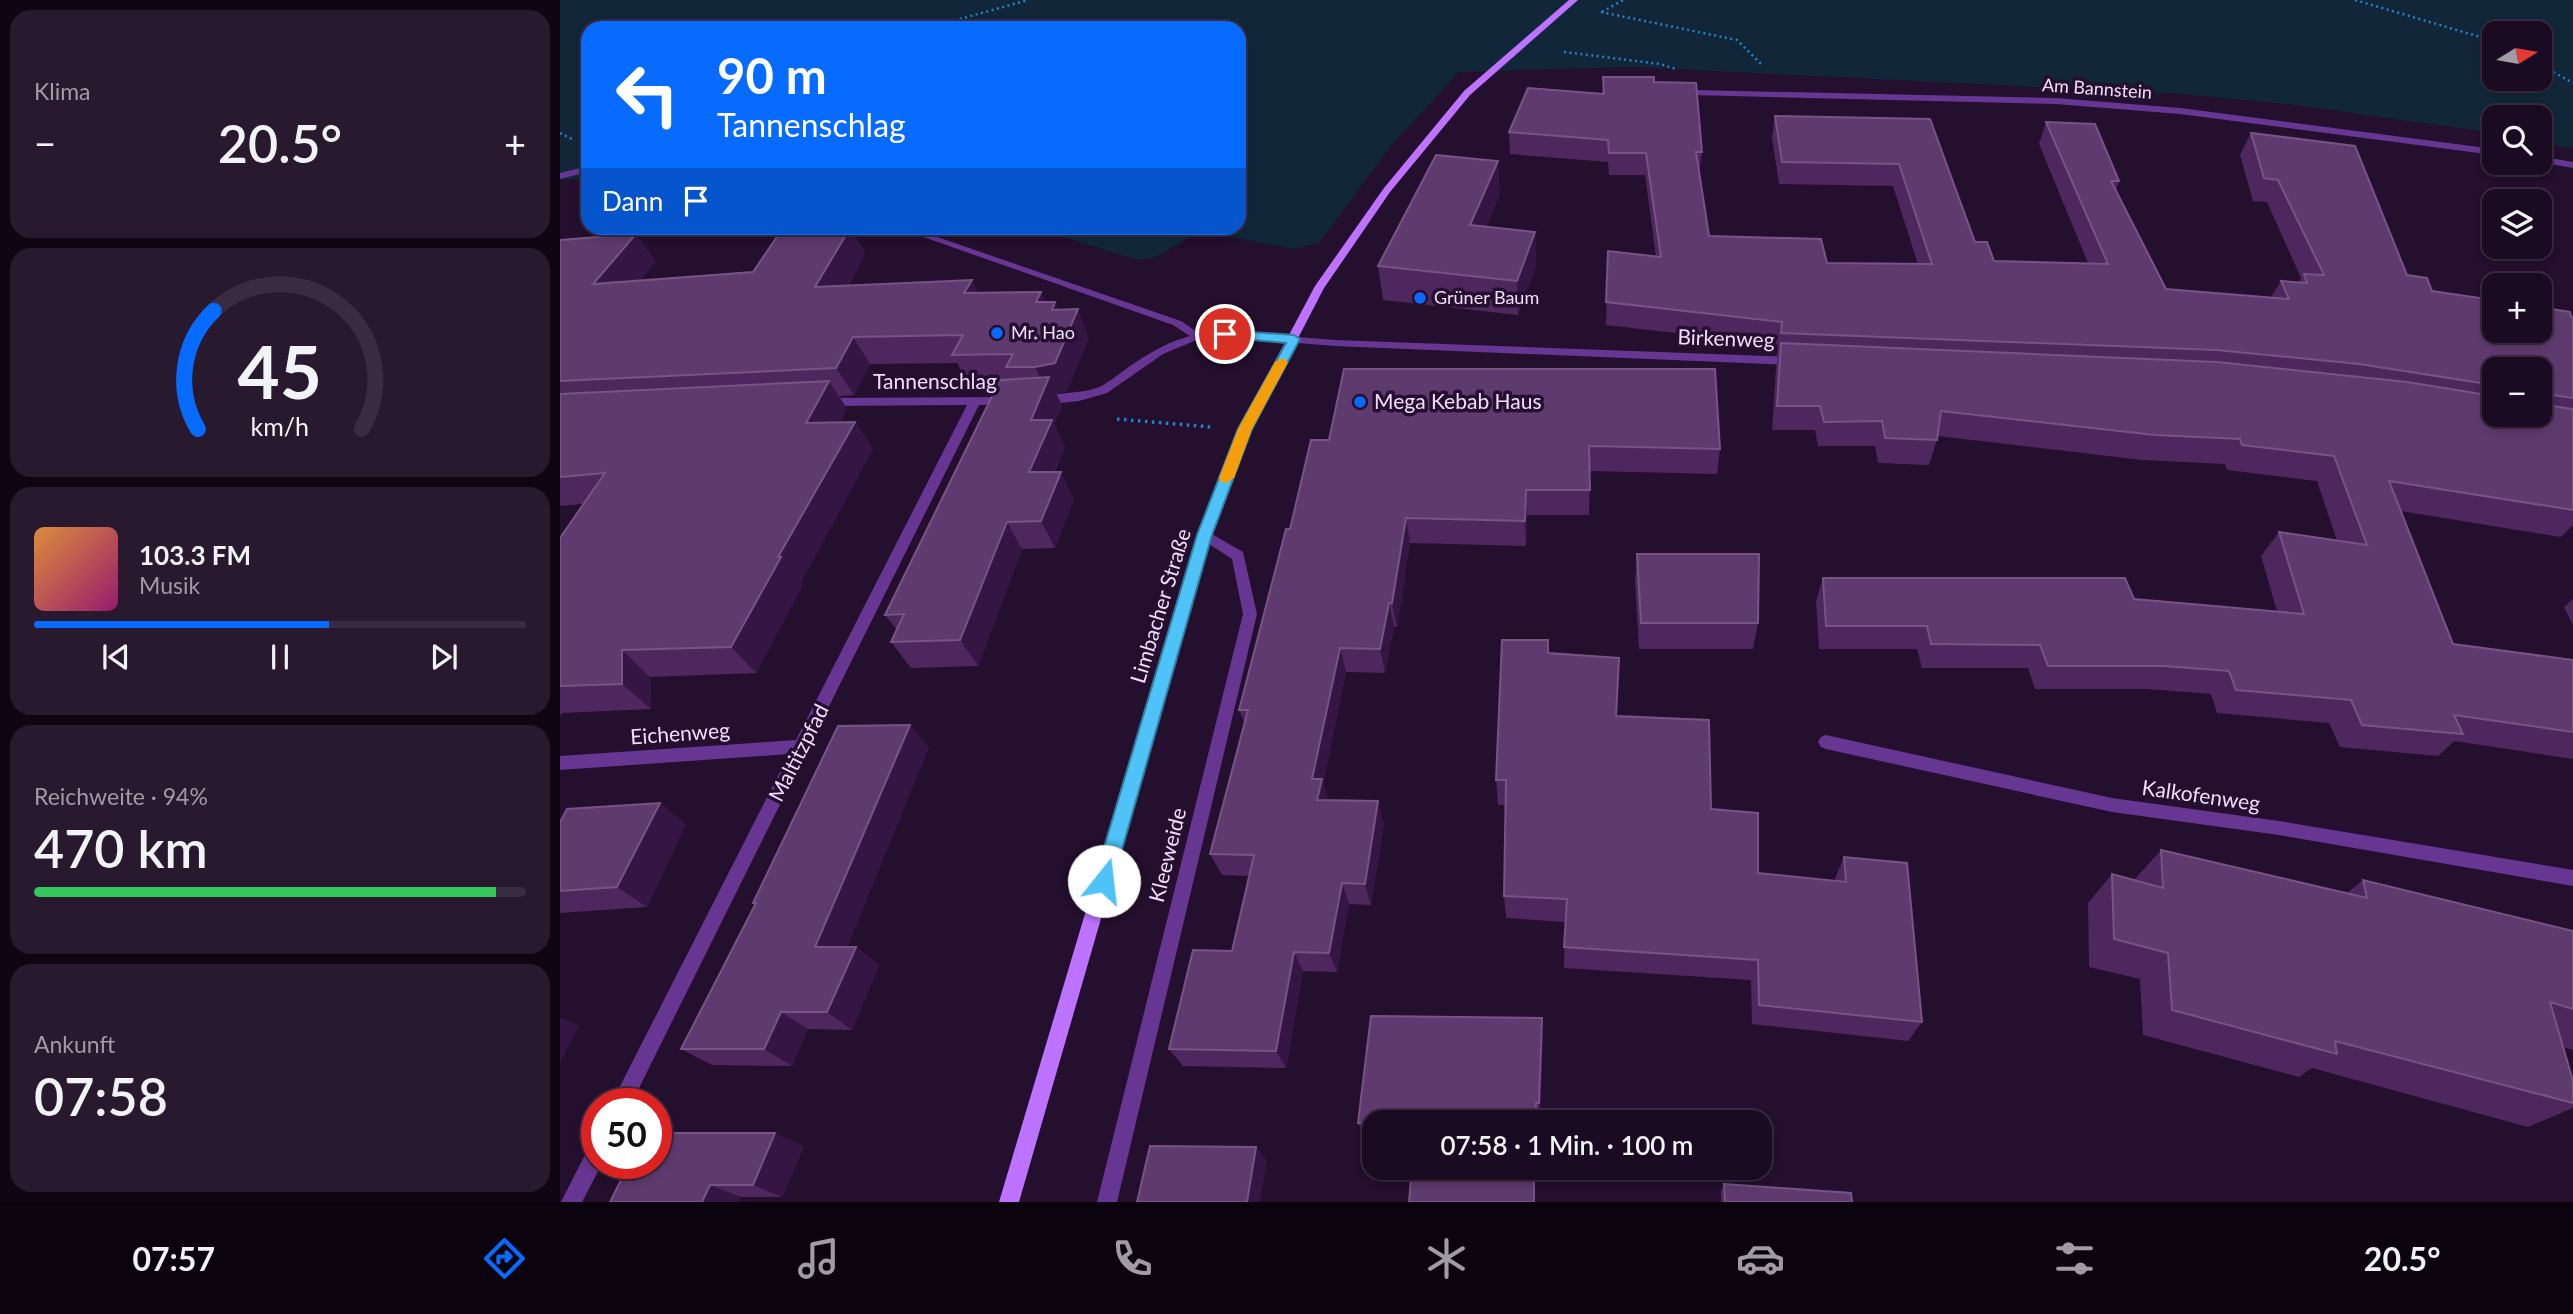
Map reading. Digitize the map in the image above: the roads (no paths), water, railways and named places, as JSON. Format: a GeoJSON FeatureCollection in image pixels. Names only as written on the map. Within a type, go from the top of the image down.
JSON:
{"type":"FeatureCollection","features":[{"type":"Feature","properties":{"kind":"main road","name":"Limbacher Straße"},"geometry":{"type":"LineString","coordinates":[[1009,1202],[1205,535],[1245,429],[1294,339],[1318,288],[1426,140],[1467,93],[1574,0]]}},
{"type":"Feature","properties":{"kind":"street","name":"Am Bannstein"},"geometry":{"type":"LineString","coordinates":[[1695,93],[2056,100],[2180,111],[2482,150]]}},
{"type":"Feature","properties":{"kind":"street"},"geometry":{"type":"LineString","coordinates":[[2552,161],[2573,165]]}},
{"type":"Feature","properties":{"kind":"street"},"geometry":{"type":"LineString","coordinates":[[560,176],[581,171]]}},
{"type":"Feature","properties":{"kind":"street"},"geometry":{"type":"LineString","coordinates":[[923,235],[1177,323],[1198,336]]}},
{"type":"Feature","properties":{"kind":"street","name":"Tannenschlag"},"geometry":{"type":"LineString","coordinates":[[817,402],[1048,401],[1103,390],[1159,352],[1198,336],[1225,334],[1294,339]]}},
{"type":"Feature","properties":{"kind":"street","name":"Birkenweg"},"geometry":{"type":"LineString","coordinates":[[1294,339],[1806,361]]}},
{"type":"Feature","properties":{"kind":"street","name":"Maltitzpfad"},"geometry":{"type":"LineString","coordinates":[[629,1088],[975,401]]}},
{"type":"Feature","properties":{"kind":"street","name":"Kleeweide"},"geometry":{"type":"LineString","coordinates":[[1107,1202],[1250,614],[1238,556],[1205,535]]}},
{"type":"Feature","properties":{"kind":"street","name":"Kalkofenweg"},"geometry":{"type":"LineString","coordinates":[[1826,741],[2112,805],[2292,831],[2573,878]]}},
{"type":"Feature","properties":{"kind":"street","name":"Eichenweg"},"geometry":{"type":"LineString","coordinates":[[560,763],[803,746]]}},
{"type":"Feature","properties":{"kind":"street"},"geometry":{"type":"LineString","coordinates":[[571,1202],[583,1179]]}},
{"type":"Feature","properties":{"kind":"place","name":"Grüner Baum"},"geometry":{"type":"Point","coordinates":[1420,298]}},
{"type":"Feature","properties":{"kind":"place","name":"Mr. Hao"},"geometry":{"type":"Point","coordinates":[997,333]}},
{"type":"Feature","properties":{"kind":"place","name":"Mega Kebab Haus"},"geometry":{"type":"Point","coordinates":[1360,402]}}]}
